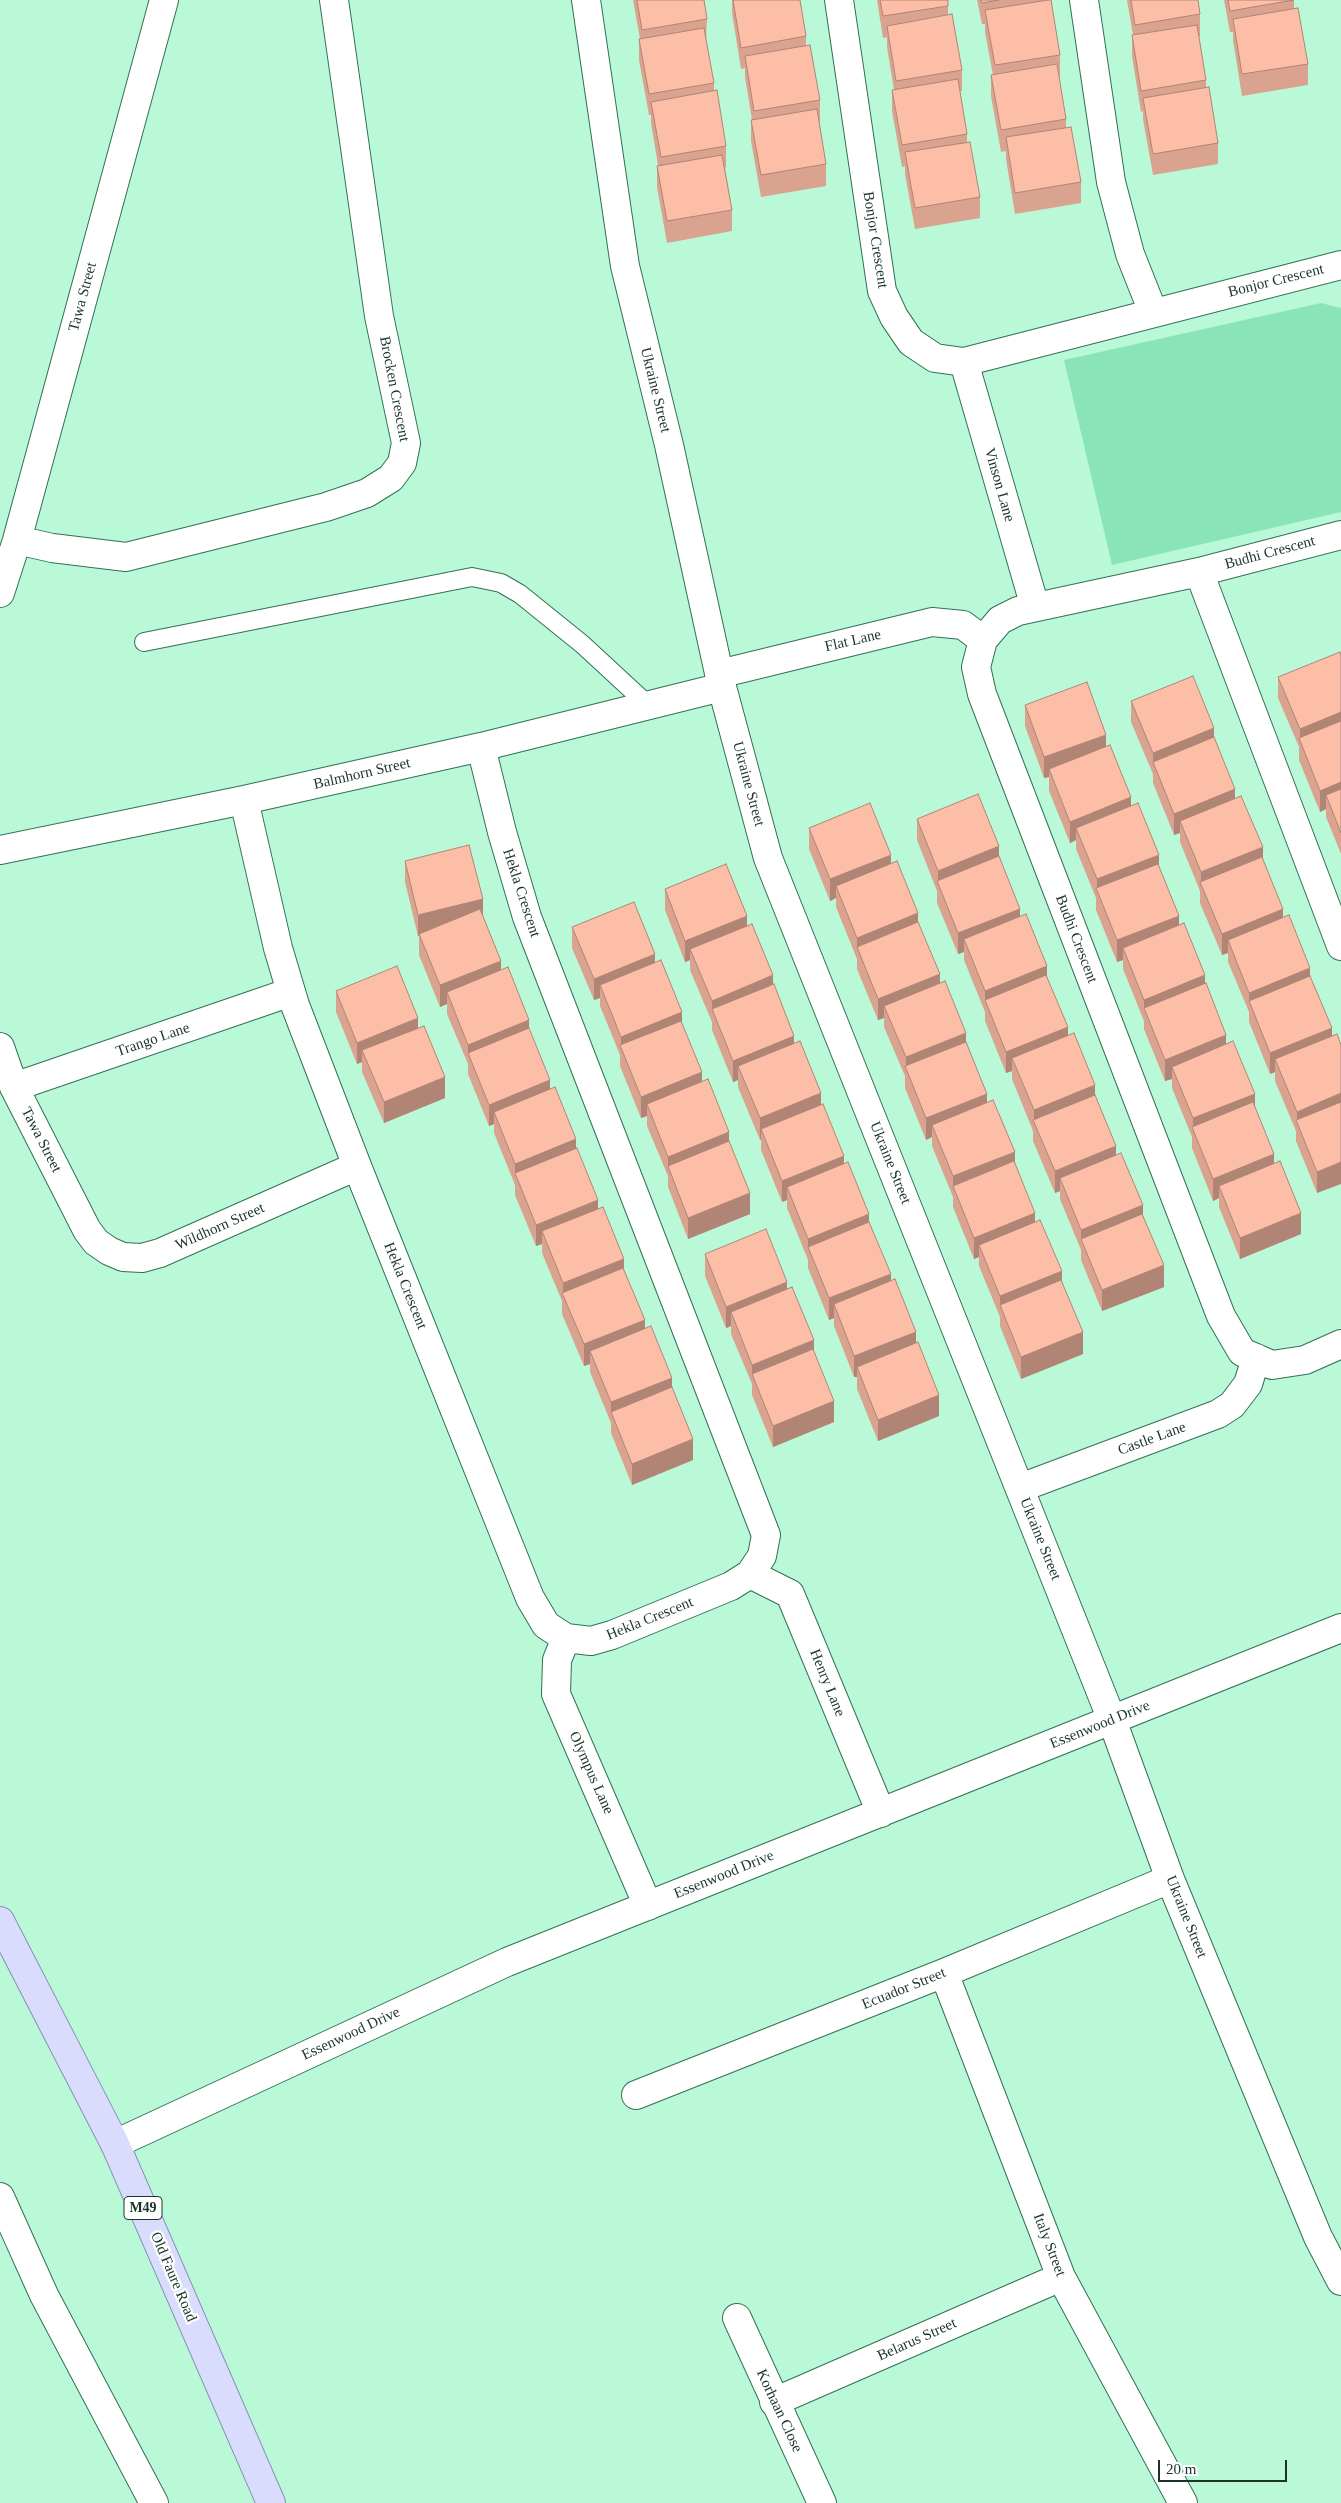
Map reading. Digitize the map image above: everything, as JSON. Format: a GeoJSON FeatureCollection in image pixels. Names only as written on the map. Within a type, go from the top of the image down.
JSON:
{"type":"FeatureCollection","features":[{"type":"Feature","properties":{"kind":"main road","name":"Old Faure Road"},"geometry":{"type":"LineString","coordinates":[[0,1921],[115,2144],[271,2503]]}},
{"type":"Feature","properties":{"kind":"street","name":"Tawa Street"},"geometry":{"type":"LineString","coordinates":[[0,593],[17,540],[164,0]]}},
{"type":"Feature","properties":{"kind":"street","name":"Brocken Crescent"},"geometry":{"type":"LineString","coordinates":[[17,540],[52,548],[126,557],[334,505],[367,493],[392,478],[402,463],[406,443],[379,316],[334,0]]}},
{"type":"Feature","properties":{"kind":"street","name":"Ukraine Street"},"geometry":{"type":"LineString","coordinates":[[586,0],[625,266],[669,445],[720,680],[768,858],[1112,1720],[1170,1880],[1318,2237],[1341,2281]]}},
{"type":"Feature","properties":{"kind":"street","name":"Bonjor Crescent"},"geometry":{"type":"LineString","coordinates":[[840,0],[882,291],[894,317],[911,342],[936,358],[964,362],[1341,264]]}},
{"type":"Feature","properties":{"kind":"street"},"geometry":{"type":"LineString","coordinates":[[1084,0],[1111,182],[1130,254],[1153,312]]}},
{"type":"Feature","properties":{"kind":"street","name":"Vinson Lane"},"geometry":{"type":"LineString","coordinates":[[964,362],[1035,607]]}},
{"type":"Feature","properties":{"kind":"street","name":"Budhi Crescent"},"geometry":{"type":"LineString","coordinates":[[1341,535],[1199,572],[1018,611],[1000,620],[983,640],[976,667],[982,694],[1221,1316],[1242,1352],[1272,1364],[1305,1360],[1341,1344]]}},
{"type":"Feature","properties":{"kind":"street"},"geometry":{"type":"LineString","coordinates":[[1199,572],[1341,946]]}},
{"type":"Feature","properties":{"kind":"street","name":"Flat Lane"},"geometry":{"type":"LineString","coordinates":[[720,680],[932,622],[963,625],[983,640]]}},
{"type":"Feature","properties":{"kind":"street","name":"Balmhorn Street"},"geometry":{"type":"LineString","coordinates":[[0,850],[244,800],[481,747],[648,705],[720,680]]}},
{"type":"Feature","properties":{"kind":"street","name":"Hekla Crescent"},"geometry":{"type":"LineString","coordinates":[[244,800],[278,948],[291,992],[357,1166],[530,1598],[546,1626],[566,1638],[591,1641],[612,1635],[731,1586],[750,1574],[762,1556],[766,1535],[527,917],[502,832],[481,747]]}},
{"type":"Feature","properties":{"kind":"street","name":"Trango Lane"},"geometry":{"type":"LineString","coordinates":[[14,1087],[291,992]]}},
{"type":"Feature","properties":{"kind":"street","name":"Tawa Street"},"geometry":{"type":"LineString","coordinates":[[0,1048],[14,1087],[87,1230]]}},
{"type":"Feature","properties":{"kind":"street","name":"Wildhorn Street"},"geometry":{"type":"LineString","coordinates":[[87,1230],[96,1242],[109,1251],[123,1257],[142,1258],[160,1253],[357,1166]]}},
{"type":"Feature","properties":{"kind":"street","name":"Castle Lane"},"geometry":{"type":"LineString","coordinates":[[1020,1488],[1218,1414],[1232,1405],[1248,1384],[1256,1358]]}},
{"type":"Feature","properties":{"kind":"street","name":"Henry Lane"},"geometry":{"type":"LineString","coordinates":[[750,1574],[790,1594],[881,1812]]}},
{"type":"Feature","properties":{"kind":"street","name":"Essenwood Drive"},"geometry":{"type":"LineString","coordinates":[[115,2144],[507,1962],[1341,1628]]}},
{"type":"Feature","properties":{"kind":"street","name":"Olympus Lane"},"geometry":{"type":"LineString","coordinates":[[566,1638],[557,1660],[556,1694],[648,1906]]}},
{"type":"Feature","properties":{"kind":"street","name":"Ecuador Street"},"geometry":{"type":"LineString","coordinates":[[636,2095],[944,1973],[1170,1880]]}},
{"type":"Feature","properties":{"kind":"street","name":"Italy Street"},"geometry":{"type":"LineString","coordinates":[[944,1973],[1061,2277],[1182,2503]]}},
{"type":"Feature","properties":{"kind":"street"},"geometry":{"type":"LineString","coordinates":[[0,2197],[44,2295],[154,2503]]}},
{"type":"Feature","properties":{"kind":"street","name":"Belarus Street"},"geometry":{"type":"LineString","coordinates":[[774,2402],[1061,2277]]}},
{"type":"Feature","properties":{"kind":"street","name":"Korhaan Close"},"geometry":{"type":"LineString","coordinates":[[737,2318],[822,2503]]}},
{"type":"Feature","properties":{"kind":"lane"},"geometry":{"type":"LineString","coordinates":[[144,642],[472,577],[501,583],[520,594],[582,644],[648,705]]}},
{"type":"Feature","properties":{"kind":"green space"},"geometry":{"type":"Polygon","coordinates":[[[1321,303],[1341,308],[1341,512],[1112,565],[1064,360],[1321,303]]]}},
{"type":"Feature","properties":{"kind":"building"},"geometry":{"type":"Polygon","coordinates":[[[637,0],[704,0],[707,19],[642,30],[637,0]]]}},
{"type":"Feature","properties":{"kind":"building"},"geometry":{"type":"Polygon","coordinates":[[[733,0],[800,0],[806,36],[741,48],[733,0]]]}},
{"type":"Feature","properties":{"kind":"building"},"geometry":{"type":"Polygon","coordinates":[[[880,0],[948,0],[948,6],[883,16],[880,0]]]}},
{"type":"Feature","properties":{"kind":"building"},"geometry":{"type":"Polygon","coordinates":[[[981,0],[999,0],[982,3],[981,0]]]}},
{"type":"Feature","properties":{"kind":"building"},"geometry":{"type":"Polygon","coordinates":[[[1051,0],[1060,55],[995,65],[985,10],[1051,0]]]}},
{"type":"Feature","properties":{"kind":"building"},"geometry":{"type":"Polygon","coordinates":[[[1131,0],[1198,0],[1200,14],[1135,25],[1131,0]]]}},
{"type":"Feature","properties":{"kind":"building"},"geometry":{"type":"Polygon","coordinates":[[[1228,0],[1294,0],[1230,11],[1228,0]]]}},
{"type":"Feature","properties":{"kind":"building"},"geometry":{"type":"Polygon","coordinates":[[[1298,8],[1308,64],[1242,74],[1233,19],[1298,8]]]}},
{"type":"Feature","properties":{"kind":"building"},"geometry":{"type":"Polygon","coordinates":[[[952,14],[962,70],[896,81],[887,26],[952,14]]]}},
{"type":"Feature","properties":{"kind":"building"},"geometry":{"type":"Polygon","coordinates":[[[1197,25],[1206,80],[1141,91],[1132,35],[1197,25]]]}},
{"type":"Feature","properties":{"kind":"building"},"geometry":{"type":"Polygon","coordinates":[[[704,28],[714,83],[649,94],[639,39],[704,28]]]}},
{"type":"Feature","properties":{"kind":"building"},"geometry":{"type":"Polygon","coordinates":[[[810,45],[820,100],[754,111],[745,56],[810,45]]]}},
{"type":"Feature","properties":{"kind":"building"},"geometry":{"type":"Polygon","coordinates":[[[1057,64],[1066,119],[1001,130],[991,75],[1057,64]]]}},
{"type":"Feature","properties":{"kind":"building"},"geometry":{"type":"Polygon","coordinates":[[[958,79],[967,134],[902,145],[892,90],[958,79]]]}},
{"type":"Feature","properties":{"kind":"building"},"geometry":{"type":"Polygon","coordinates":[[[1209,87],[1218,143],[1153,154],[1143,98],[1209,87]]]}},
{"type":"Feature","properties":{"kind":"building"},"geometry":{"type":"Polygon","coordinates":[[[717,90],[726,146],[661,157],[651,102],[717,90]]]}},
{"type":"Feature","properties":{"kind":"building"},"geometry":{"type":"Polygon","coordinates":[[[817,109],[826,164],[761,175],[751,120],[817,109]]]}},
{"type":"Feature","properties":{"kind":"building"},"geometry":{"type":"Polygon","coordinates":[[[1071,127],[1081,182],[1015,193],[1006,137],[1071,127]]]}},
{"type":"Feature","properties":{"kind":"building"},"geometry":{"type":"Polygon","coordinates":[[[970,142],[980,197],[915,208],[905,152],[970,142]]]}},
{"type":"Feature","properties":{"kind":"building"},"geometry":{"type":"Polygon","coordinates":[[[722,155],[732,210],[667,221],[657,166],[722,155]]]}},
{"type":"Feature","properties":{"kind":"building"},"geometry":{"type":"Polygon","coordinates":[[[1340,652],[1341,712],[1300,729],[1278,677],[1340,652]]]}},
{"type":"Feature","properties":{"kind":"building"},"geometry":{"type":"Polygon","coordinates":[[[1193,676],[1214,728],[1153,753],[1131,701],[1193,676]]]}},
{"type":"Feature","properties":{"kind":"building"},"geometry":{"type":"Polygon","coordinates":[[[1087,682],[1106,735],[1044,757],[1025,705],[1087,682]]]}},
{"type":"Feature","properties":{"kind":"building"},"geometry":{"type":"Polygon","coordinates":[[[1341,721],[1341,782],[1320,791],[1299,738],[1341,721]]]}},
{"type":"Feature","properties":{"kind":"building"},"geometry":{"type":"Polygon","coordinates":[[[1214,737],[1235,789],[1174,814],[1153,762],[1214,737]]]}},
{"type":"Feature","properties":{"kind":"building"},"geometry":{"type":"Polygon","coordinates":[[[1110,745],[1131,797],[1070,822],[1049,769],[1110,745]]]}},
{"type":"Feature","properties":{"kind":"building"},"geometry":{"type":"Polygon","coordinates":[[[1341,789],[1341,833],[1326,795],[1341,789]]]}},
{"type":"Feature","properties":{"kind":"building"},"geometry":{"type":"Polygon","coordinates":[[[978,794],[999,846],[938,871],[917,819],[978,794]]]}},
{"type":"Feature","properties":{"kind":"building"},"geometry":{"type":"Polygon","coordinates":[[[1241,796],[1263,847],[1201,872],[1180,821],[1241,796]]]}},
{"type":"Feature","properties":{"kind":"building"},"geometry":{"type":"Polygon","coordinates":[[[870,803],[891,855],[830,879],[809,828],[870,803]]]}},
{"type":"Feature","properties":{"kind":"building"},"geometry":{"type":"Polygon","coordinates":[[[1138,803],[1159,855],[1097,879],[1076,828],[1138,803]]]}},
{"type":"Feature","properties":{"kind":"building"},"geometry":{"type":"Polygon","coordinates":[[[469,845],[483,899],[418,915],[405,861],[469,845]]]}},
{"type":"Feature","properties":{"kind":"building"},"geometry":{"type":"Polygon","coordinates":[[[999,856],[1020,909],[958,933],[937,881],[999,856]]]}},
{"type":"Feature","properties":{"kind":"building"},"geometry":{"type":"Polygon","coordinates":[[[1262,857],[1283,909],[1222,934],[1200,882],[1262,857]]]}},
{"type":"Feature","properties":{"kind":"building"},"geometry":{"type":"Polygon","coordinates":[[[897,861],[918,913],[857,938],[836,886],[897,861]]]}},
{"type":"Feature","properties":{"kind":"building"},"geometry":{"type":"Polygon","coordinates":[[[726,864],[747,916],[685,941],[665,889],[726,864]]]}},
{"type":"Feature","properties":{"kind":"building"},"geometry":{"type":"Polygon","coordinates":[[[1158,864],[1179,916],[1117,940],[1096,888],[1158,864]]]}},
{"type":"Feature","properties":{"kind":"building"},"geometry":{"type":"Polygon","coordinates":[[[634,902],[655,954],[594,979],[572,927],[634,902]]]}},
{"type":"Feature","properties":{"kind":"building"},"geometry":{"type":"Polygon","coordinates":[[[480,909],[501,961],[440,985],[419,934],[480,909]]]}},
{"type":"Feature","properties":{"kind":"building"},"geometry":{"type":"Polygon","coordinates":[[[1026,914],[1047,966],[985,991],[964,939],[1026,914]]]}},
{"type":"Feature","properties":{"kind":"building"},"geometry":{"type":"Polygon","coordinates":[[[1289,915],[1310,968],[1249,993],[1228,940],[1289,915]]]}},
{"type":"Feature","properties":{"kind":"building"},"geometry":{"type":"Polygon","coordinates":[[[918,922],[940,974],[878,999],[857,947],[918,922]]]}},
{"type":"Feature","properties":{"kind":"building"},"geometry":{"type":"Polygon","coordinates":[[[1184,923],[1205,975],[1144,1000],[1123,948],[1184,923]]]}},
{"type":"Feature","properties":{"kind":"building"},"geometry":{"type":"Polygon","coordinates":[[[752,924],[773,975],[712,1001],[690,949],[752,924]]]}},
{"type":"Feature","properties":{"kind":"building"},"geometry":{"type":"Polygon","coordinates":[[[661,960],[682,1012],[621,1037],[600,985],[661,960]]]}},
{"type":"Feature","properties":{"kind":"building"},"geometry":{"type":"Polygon","coordinates":[[[397,966],[418,1018],[357,1043],[336,991],[397,966]]]}},
{"type":"Feature","properties":{"kind":"building"},"geometry":{"type":"Polygon","coordinates":[[[508,967],[529,1020],[468,1045],[447,992],[508,967]]]}},
{"type":"Feature","properties":{"kind":"building"},"geometry":{"type":"Polygon","coordinates":[[[1046,975],[1068,1027],[1006,1052],[985,1000],[1046,975]]]}},
{"type":"Feature","properties":{"kind":"building"},"geometry":{"type":"Polygon","coordinates":[[[1310,976],[1332,1028],[1270,1053],[1249,1001],[1310,976]]]}},
{"type":"Feature","properties":{"kind":"building"},"geometry":{"type":"Polygon","coordinates":[[[945,981],[966,1033],[906,1057],[884,1006],[945,981]]]}},
{"type":"Feature","properties":{"kind":"building"},"geometry":{"type":"Polygon","coordinates":[[[1206,983],[1226,1035],[1165,1060],[1144,1008],[1206,983]]]}},
{"type":"Feature","properties":{"kind":"building"},"geometry":{"type":"Polygon","coordinates":[[[774,984],[794,1036],[733,1061],[712,1009],[774,984]]]}},
{"type":"Feature","properties":{"kind":"building"},"geometry":{"type":"Polygon","coordinates":[[[681,1021],[702,1072],[641,1097],[620,1045],[681,1021]]]}},
{"type":"Feature","properties":{"kind":"building"},"geometry":{"type":"Polygon","coordinates":[[[424,1026],[445,1077],[384,1102],[362,1050],[424,1026]]]}},
{"type":"Feature","properties":{"kind":"building"},"geometry":{"type":"Polygon","coordinates":[[[529,1028],[550,1080],[489,1105],[468,1053],[529,1028]]]}},
{"type":"Feature","properties":{"kind":"building"},"geometry":{"type":"Polygon","coordinates":[[[1074,1033],[1095,1085],[1034,1110],[1012,1058],[1074,1033]]]}},
{"type":"Feature","properties":{"kind":"building"},"geometry":{"type":"Polygon","coordinates":[[[1337,1034],[1341,1045],[1341,1093],[1297,1112],[1275,1059],[1337,1034]]]}},
{"type":"Feature","properties":{"kind":"building"},"geometry":{"type":"Polygon","coordinates":[[[800,1041],[821,1093],[760,1118],[738,1066],[800,1041]]]}},
{"type":"Feature","properties":{"kind":"building"},"geometry":{"type":"Polygon","coordinates":[[[1233,1041],[1255,1094],[1193,1118],[1172,1067],[1233,1041]]]}},
{"type":"Feature","properties":{"kind":"building"},"geometry":{"type":"Polygon","coordinates":[[[966,1042],[987,1094],[926,1118],[905,1066],[966,1042]]]}},
{"type":"Feature","properties":{"kind":"building"},"geometry":{"type":"Polygon","coordinates":[[[708,1079],[729,1132],[668,1157],[647,1104],[708,1079]]]}},
{"type":"Feature","properties":{"kind":"building"},"geometry":{"type":"Polygon","coordinates":[[[555,1087],[576,1139],[515,1164],[494,1112],[555,1087]]]}},
{"type":"Feature","properties":{"kind":"building"},"geometry":{"type":"Polygon","coordinates":[[[1095,1095],[1116,1146],[1055,1171],[1033,1120],[1095,1095]]]}},
{"type":"Feature","properties":{"kind":"building"},"geometry":{"type":"Polygon","coordinates":[[[993,1100],[1015,1152],[953,1176],[932,1125],[993,1100]]]}},
{"type":"Feature","properties":{"kind":"building"},"geometry":{"type":"Polygon","coordinates":[[[1253,1102],[1274,1154],[1213,1179],[1192,1127],[1253,1102]]]}},
{"type":"Feature","properties":{"kind":"building"},"geometry":{"type":"Polygon","coordinates":[[[1341,1102],[1341,1162],[1317,1172],[1296,1120],[1341,1102]]]}},
{"type":"Feature","properties":{"kind":"building"},"geometry":{"type":"Polygon","coordinates":[[[823,1104],[844,1156],[782,1181],[761,1129],[823,1104]]]}},
{"type":"Feature","properties":{"kind":"building"},"geometry":{"type":"Polygon","coordinates":[[[729,1141],[750,1193],[688,1218],[668,1166],[729,1141]]]}},
{"type":"Feature","properties":{"kind":"building"},"geometry":{"type":"Polygon","coordinates":[[[577,1148],[598,1200],[536,1225],[515,1173],[577,1148]]]}},
{"type":"Feature","properties":{"kind":"building"},"geometry":{"type":"Polygon","coordinates":[[[1121,1153],[1143,1205],[1081,1230],[1060,1178],[1121,1153]]]}},
{"type":"Feature","properties":{"kind":"building"},"geometry":{"type":"Polygon","coordinates":[[[1014,1161],[1035,1213],[974,1238],[953,1186],[1014,1161]]]}},
{"type":"Feature","properties":{"kind":"building"},"geometry":{"type":"Polygon","coordinates":[[[1280,1161],[1301,1213],[1240,1238],[1219,1186],[1280,1161]]]}},
{"type":"Feature","properties":{"kind":"building"},"geometry":{"type":"Polygon","coordinates":[[[848,1162],[869,1214],[808,1239],[787,1187],[848,1162]]]}},
{"type":"Feature","properties":{"kind":"building"},"geometry":{"type":"Polygon","coordinates":[[[603,1207],[624,1259],[563,1283],[542,1231],[603,1207]]]}},
{"type":"Feature","properties":{"kind":"building"},"geometry":{"type":"Polygon","coordinates":[[[1142,1214],[1164,1265],[1102,1290],[1081,1239],[1142,1214]]]}},
{"type":"Feature","properties":{"kind":"building"},"geometry":{"type":"Polygon","coordinates":[[[1040,1220],[1062,1271],[1000,1296],[979,1245],[1040,1220]]]}},
{"type":"Feature","properties":{"kind":"building"},"geometry":{"type":"Polygon","coordinates":[[[869,1222],[891,1274],[829,1298],[808,1247],[869,1222]]]}},
{"type":"Feature","properties":{"kind":"building"},"geometry":{"type":"Polygon","coordinates":[[[766,1229],[787,1282],[726,1307],[705,1254],[766,1229]]]}},
{"type":"Feature","properties":{"kind":"building"},"geometry":{"type":"Polygon","coordinates":[[[623,1268],[645,1320],[584,1344],[562,1293],[623,1268]]]}},
{"type":"Feature","properties":{"kind":"building"},"geometry":{"type":"Polygon","coordinates":[[[895,1279],[916,1332],[854,1356],[834,1304],[895,1279]]]}},
{"type":"Feature","properties":{"kind":"building"},"geometry":{"type":"Polygon","coordinates":[[[1061,1280],[1083,1332],[1021,1357],[1000,1305],[1061,1280]]]}},
{"type":"Feature","properties":{"kind":"building"},"geometry":{"type":"Polygon","coordinates":[[[792,1287],[814,1340],[752,1365],[731,1312],[792,1287]]]}},
{"type":"Feature","properties":{"kind":"building"},"geometry":{"type":"Polygon","coordinates":[[[651,1326],[672,1378],[611,1402],[590,1351],[651,1326]]]}},
{"type":"Feature","properties":{"kind":"building"},"geometry":{"type":"Polygon","coordinates":[[[918,1342],[939,1395],[878,1420],[857,1367],[918,1342]]]}},
{"type":"Feature","properties":{"kind":"building"},"geometry":{"type":"Polygon","coordinates":[[[813,1349],[834,1401],[773,1426],[752,1374],[813,1349]]]}},
{"type":"Feature","properties":{"kind":"building"},"geometry":{"type":"Polygon","coordinates":[[[672,1387],[693,1439],[632,1464],[611,1412],[672,1387]]]}}]}
